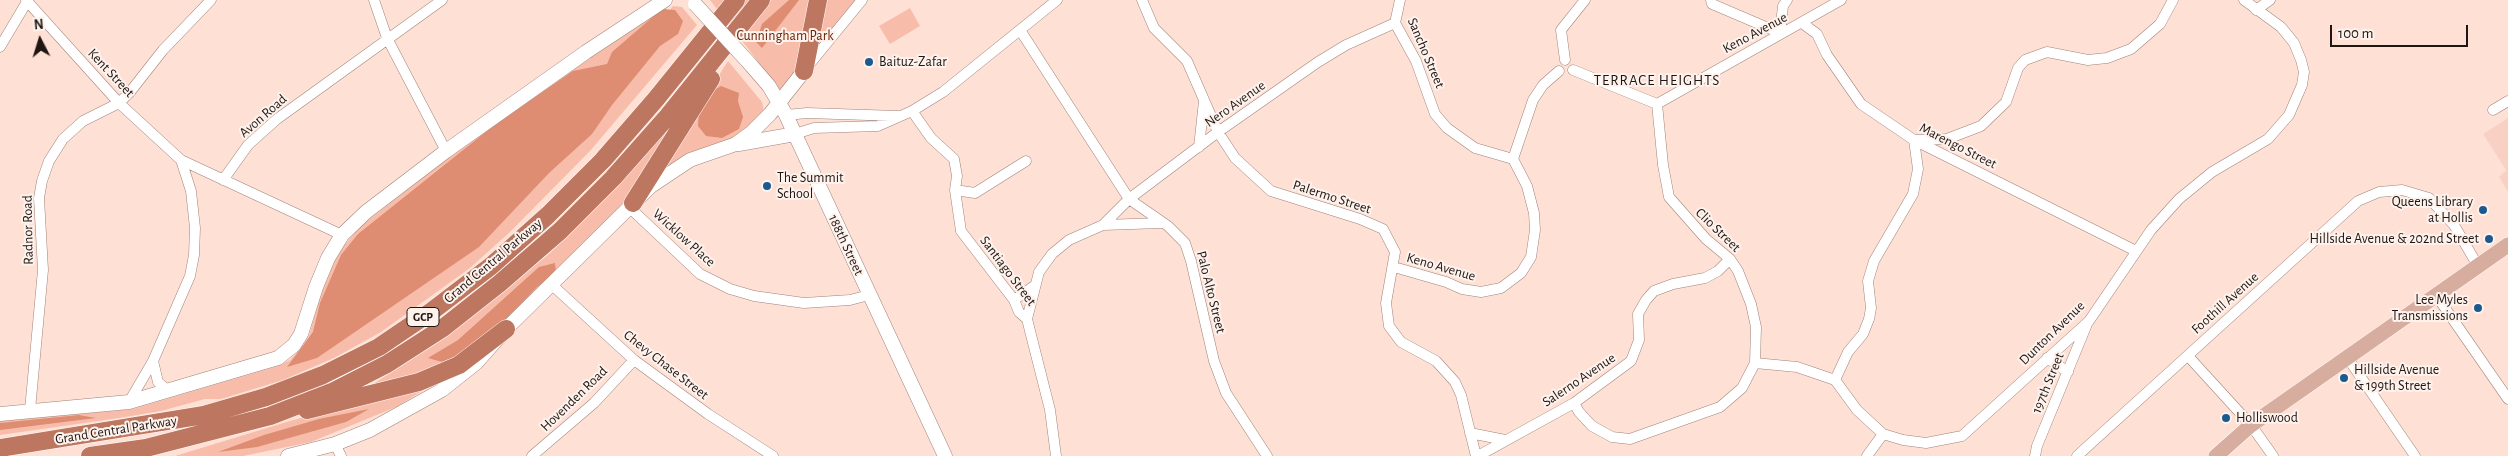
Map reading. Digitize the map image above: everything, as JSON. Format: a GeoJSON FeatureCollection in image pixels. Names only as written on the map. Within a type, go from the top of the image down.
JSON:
{"type":"FeatureCollection","features":[{"type":"Feature","properties":{"kind":"highway"},"geometry":{"type":"LineString","coordinates":[[704,40],[728,0]]}},
{"type":"Feature","properties":{"kind":"highway","name":"Grand Central Parkway"},"geometry":{"type":"LineString","coordinates":[[0,448],[204,415],[266,397],[323,375],[379,347],[432,311],[491,266],[548,215],[603,160],[736,0]]}},
{"type":"Feature","properties":{"kind":"highway","name":"Grand Central Parkway"},"geometry":{"type":"LineString","coordinates":[[90,456],[146,448],[270,416],[332,392],[387,364],[443,328],[500,283],[560,231],[614,178],[668,116],[761,0]]}},
{"type":"Feature","properties":{"kind":"highway"},"geometry":{"type":"LineString","coordinates":[[631,205],[711,79],[773,0]]}},
{"type":"Feature","properties":{"kind":"highway"},"geometry":{"type":"LineString","coordinates":[[804,71],[818,0]]}},
{"type":"Feature","properties":{"kind":"highway"},"geometry":{"type":"LineString","coordinates":[[270,416],[330,406],[419,382],[459,366],[506,330]]}},
{"type":"Feature","properties":{"kind":"main road","name":"Grand Central Parkway"},"geometry":{"type":"LineString","coordinates":[[0,414],[129,402],[267,362],[287,351],[301,334],[316,287],[342,235],[366,212],[586,52],[665,0]]}},
{"type":"Feature","properties":{"kind":"main road","name":"188th Street"},"geometry":{"type":"LineString","coordinates":[[693,2],[750,64],[779,101],[945,456]]}},
{"type":"Feature","properties":{"kind":"main road"},"geometry":{"type":"LineString","coordinates":[[736,144],[763,122],[804,71]]}},
{"type":"Feature","properties":{"kind":"main road"},"geometry":{"type":"LineString","coordinates":[[288,456],[338,450],[442,390],[476,363],[551,284],[631,205],[676,168],[705,154],[736,144],[795,134]]}},
{"type":"Feature","properties":{"kind":"main road"},"geometry":{"type":"LineString","coordinates":[[2216,456],[2252,425],[2508,245]]}},
{"type":"Feature","properties":{"kind":"street","name":"Kent Street"},"geometry":{"type":"LineString","coordinates":[[27,0],[119,103],[181,160]]}},
{"type":"Feature","properties":{"kind":"street"},"geometry":{"type":"LineString","coordinates":[[0,47],[27,0]]}},
{"type":"Feature","properties":{"kind":"street","name":"Radnor Road"},"geometry":{"type":"LineString","coordinates":[[30,410],[43,270],[39,198],[42,181],[49,161],[63,139],[83,121],[119,103],[143,77],[163,50],[211,0]]}},
{"type":"Feature","properties":{"kind":"street"},"geometry":{"type":"LineString","coordinates":[[374,0],[388,38],[446,152]]}},
{"type":"Feature","properties":{"kind":"street","name":"Avon Road"},"geometry":{"type":"LineString","coordinates":[[223,180],[248,145],[277,119],[442,0]]}},
{"type":"Feature","properties":{"kind":"street"},"geometry":{"type":"LineString","coordinates":[[804,71],[862,0]]}},
{"type":"Feature","properties":{"kind":"street"},"geometry":{"type":"LineString","coordinates":[[795,134],[814,128],[870,128],[912,111],[943,92],[1058,0]]}},
{"type":"Feature","properties":{"kind":"street","name":"Palermo Street"},"geometry":{"type":"LineString","coordinates":[[1142,0],[1154,28],[1187,61],[1218,132],[1235,158],[1271,191],[1360,218],[1383,229],[1395,252],[1394,267],[1386,303],[1389,326],[1401,342],[1426,354],[1446,370],[1461,395],[1477,456]]}},
{"type":"Feature","properties":{"kind":"street","name":"Sancho Street"},"geometry":{"type":"LineString","coordinates":[[1400,0],[1395,23],[1416,61],[1435,114],[1447,128],[1475,148],[1513,159]]}},
{"type":"Feature","properties":{"kind":"street"},"geometry":{"type":"LineString","coordinates":[[1565,60],[1561,30],[1585,0]]}},
{"type":"Feature","properties":{"kind":"street"},"geometry":{"type":"LineString","coordinates":[[1711,0],[1712,4],[1780,33],[1783,6],[1786,0]]}},
{"type":"Feature","properties":{"kind":"street","name":"Keno Avenue"},"geometry":{"type":"LineString","coordinates":[[1657,104],[1841,0]]}},
{"type":"Feature","properties":{"kind":"street"},"geometry":{"type":"LineString","coordinates":[[1755,363],[1797,367],[1835,380],[1848,352],[1863,334],[1869,319],[1871,308],[1868,282],[1874,261],[1913,194],[1918,169],[1914,140],[1947,139],[1981,126],[2006,102],[2018,68],[2025,60],[2047,52],[2088,60],[2107,58],[2131,49],[2160,24],[2173,0]]}},
{"type":"Feature","properties":{"kind":"street"},"geometry":{"type":"LineString","coordinates":[[2244,0],[2256,10],[2270,0]]}},
{"type":"Feature","properties":{"kind":"street","name":"Dunton Avenue"},"geometry":{"type":"LineString","coordinates":[[1835,380],[1857,410],[1883,434],[1903,440],[1926,442],[1962,436],[2088,321],[2162,216],[2191,188],[2219,168],[2255,148],[2276,132],[2296,102],[2304,72],[2294,43],[2271,18],[2256,10]]}},
{"type":"Feature","properties":{"kind":"street","name":"Nero Avenue"},"geometry":{"type":"LineString","coordinates":[[1027,319],[1039,272],[1052,254],[1069,240],[1103,225],[1129,199],[1218,132],[1346,45],[1395,23]]}},
{"type":"Feature","properties":{"kind":"street","name":"Marengo Street"},"geometry":{"type":"LineString","coordinates":[[1802,23],[1817,34],[1827,55],[1862,104],[1914,140],[2136,251]]}},
{"type":"Feature","properties":{"kind":"street","name":"Palo Alto Street"},"geometry":{"type":"LineString","coordinates":[[1020,30],[1129,199],[1178,234],[1185,243],[1191,261],[1214,361],[1226,393],[1267,456]]}},
{"type":"Feature","properties":{"kind":"street"},"geometry":{"type":"LineString","coordinates":[[1565,60],[1571,62],[1573,70]]}},
{"type":"Feature","properties":{"kind":"street"},"geometry":{"type":"LineString","coordinates":[[1513,159],[1533,100],[1543,85],[1559,71],[1559,64],[1565,60]]}},
{"type":"Feature","properties":{"kind":"street"},"geometry":{"type":"LineString","coordinates":[[1573,70],[1657,104]]}},
{"type":"Feature","properties":{"kind":"street"},"geometry":{"type":"LineString","coordinates":[[1559,71],[1568,75],[1573,70]]}},
{"type":"Feature","properties":{"kind":"street","name":"Palermo Street"},"geometry":{"type":"LineString","coordinates":[[1199,147],[1204,100]]}},
{"type":"Feature","properties":{"kind":"street"},"geometry":{"type":"LineString","coordinates":[[2493,110],[2508,101]]}},
{"type":"Feature","properties":{"kind":"street","name":"Clio Street"},"geometry":{"type":"LineString","coordinates":[[1574,403],[1579,412],[1601,433],[1630,439],[1720,407],[1742,388],[1755,363],[1756,327],[1751,304],[1744,285],[1730,259],[1706,239],[1670,197],[1663,164],[1657,104]]}},
{"type":"Feature","properties":{"kind":"street","name":"Santiago Street"},"geometry":{"type":"LineString","coordinates":[[912,111],[931,138],[954,159],[957,176],[954,190],[961,231],[1014,300],[1019,312],[1027,319],[1050,410],[1056,456]]}},
{"type":"Feature","properties":{"kind":"street"},"geometry":{"type":"LineString","coordinates":[[786,115],[807,113],[901,116]]}},
{"type":"Feature","properties":{"kind":"street","name":"Keno Avenue"},"geometry":{"type":"LineString","coordinates":[[1394,267],[1446,282],[1462,289],[1481,292],[1500,288],[1521,273],[1531,257],[1535,230],[1534,213],[1527,186],[1513,159]]}},
{"type":"Feature","properties":{"kind":"street"},"geometry":{"type":"LineString","coordinates":[[181,160],[342,235]]}},
{"type":"Feature","properties":{"kind":"street"},"geometry":{"type":"LineString","coordinates":[[129,402],[153,361],[190,276],[194,255],[195,228],[191,191],[181,160]]}},
{"type":"Feature","properties":{"kind":"street"},"geometry":{"type":"LineString","coordinates":[[954,190],[975,194],[1026,161]]}},
{"type":"Feature","properties":{"kind":"street","name":"Foothill Avenue"},"geometry":{"type":"LineString","coordinates":[[2077,456],[2358,201],[2379,192],[2402,190],[2429,198],[2454,225],[2478,266]]}},
{"type":"Feature","properties":{"kind":"street","name":"Wicklow Place"},"geometry":{"type":"LineString","coordinates":[[631,205],[700,274],[730,289],[754,296],[804,304],[850,300],[869,295]]}},
{"type":"Feature","properties":{"kind":"street","name":"Nero Avenue"},"geometry":{"type":"LineString","coordinates":[[1103,225],[1161,223]]}},
{"type":"Feature","properties":{"kind":"street","name":"Salerno Avenue"},"geometry":{"type":"LineString","coordinates":[[1477,456],[1574,403],[1631,361],[1639,340],[1638,314],[1654,291],[1673,284],[1704,278],[1718,271],[1730,259]]}},
{"type":"Feature","properties":{"kind":"street","name":"Chevy Chase Street"},"geometry":{"type":"LineString","coordinates":[[551,284],[634,360],[708,414],[773,456]]}},
{"type":"Feature","properties":{"kind":"street","name":"Nero Avenue"},"geometry":{"type":"LineString","coordinates":[[1014,300],[1034,286]]}},
{"type":"Feature","properties":{"kind":"street"},"geometry":{"type":"LineString","coordinates":[[2436,295],[2508,399]]}},
{"type":"Feature","properties":{"kind":"street","name":"197th Street"},"geometry":{"type":"LineString","coordinates":[[2035,456],[2088,321]]}},
{"type":"Feature","properties":{"kind":"street"},"geometry":{"type":"LineString","coordinates":[[2188,356],[2252,425],[2273,456]]}},
{"type":"Feature","properties":{"kind":"street"},"geometry":{"type":"LineString","coordinates":[[2347,357],[2415,456]]}},
{"type":"Feature","properties":{"kind":"street"},"geometry":{"type":"LineString","coordinates":[[2047,358],[2068,372]]}},
{"type":"Feature","properties":{"kind":"street","name":"Hovenden Road"},"geometry":{"type":"LineString","coordinates":[[532,456],[594,403],[634,360]]}},
{"type":"Feature","properties":{"kind":"street"},"geometry":{"type":"LineString","coordinates":[[153,361],[158,382],[168,391]]}},
{"type":"Feature","properties":{"kind":"street"},"geometry":{"type":"LineString","coordinates":[[1470,434],[1505,440]]}},
{"type":"Feature","properties":{"kind":"street"},"geometry":{"type":"LineString","coordinates":[[1867,456],[1883,434]]}},
{"type":"Feature","properties":{"kind":"shaded area"},"geometry":{"type":"Polygon","coordinates":[[[789,0],[799,0],[762,48],[756,42],[762,24],[789,0]]]}},
{"type":"Feature","properties":{"kind":"shaded area"},"geometry":{"type":"Polygon","coordinates":[[[662,9],[675,10],[683,21],[678,34],[660,46],[612,105],[592,134],[549,173],[479,247],[317,358],[287,367],[313,332],[320,303],[341,255],[358,234],[497,123],[573,71],[607,64],[612,52],[662,9]]]}},
{"type":"Feature","properties":{"kind":"shaded area"},"geometry":{"type":"Polygon","coordinates":[[[721,86],[739,93],[738,101],[743,117],[739,129],[722,138],[706,136],[698,126],[699,109],[709,93],[721,86]]]}},
{"type":"Feature","properties":{"kind":"shaded area"},"geometry":{"type":"Polygon","coordinates":[[[2508,118],[2508,192],[2499,177],[2506,170],[2483,134],[2508,118]]]}},
{"type":"Feature","properties":{"kind":"shaded area"},"geometry":{"type":"Polygon","coordinates":[[[555,263],[556,273],[537,287],[490,336],[461,355],[442,362],[428,358],[458,340],[539,267],[555,263]]]}},
{"type":"Feature","properties":{"kind":"shaded area"},"geometry":{"type":"Polygon","coordinates":[[[369,409],[346,422],[257,447],[218,452],[264,435],[319,419],[369,409]]]}},
{"type":"Feature","properties":{"kind":"shaded area"},"geometry":{"type":"Polygon","coordinates":[[[79,415],[96,418],[0,430],[0,423],[79,415]]]}},
{"type":"Feature","properties":{"kind":"green space","name":"Cunningham Park"},"geometry":{"type":"Polygon","coordinates":[[[710,0],[857,0],[787,99],[729,24],[691,66],[726,21],[710,0]]]}},
{"type":"Feature","properties":{"kind":"green space"},"geometry":{"type":"Polygon","coordinates":[[[673,6],[682,7],[697,25],[590,151],[510,232],[470,268],[381,332],[334,358],[283,380],[221,399],[205,399],[161,411],[0,435],[0,421],[133,409],[278,366],[290,360],[303,346],[309,336],[325,279],[342,248],[361,226],[481,132],[664,7],[669,11],[673,6]]]}},
{"type":"Feature","properties":{"kind":"green space"},"geometry":{"type":"Polygon","coordinates":[[[910,8],[920,26],[890,44],[879,26],[910,8]]]}},
{"type":"Feature","properties":{"kind":"green space"},"geometry":{"type":"Polygon","coordinates":[[[728,61],[762,102],[764,111],[750,132],[665,171],[660,168],[728,61]]]}},
{"type":"Feature","properties":{"kind":"green space"},"geometry":{"type":"Polygon","coordinates":[[[711,72],[636,187],[613,215],[551,280],[451,365],[362,391],[439,342],[549,254],[593,210],[711,72]]]}},
{"type":"Feature","properties":{"kind":"green space"},"geometry":{"type":"Polygon","coordinates":[[[440,380],[396,407],[311,442],[243,456],[175,456],[290,421],[440,380]]]}},
{"type":"Feature","properties":{"kind":"place","name":"Baituz-Zafar"},"geometry":{"type":"Point","coordinates":[869,62]}},
{"type":"Feature","properties":{"kind":"place","name":"The Summit School"},"geometry":{"type":"Point","coordinates":[767,186]}},
{"type":"Feature","properties":{"kind":"place","name":"Queens Library at Hollis"},"geometry":{"type":"Point","coordinates":[2483,210]}},
{"type":"Feature","properties":{"kind":"place","name":"Hillside Avenue & 202nd Street"},"geometry":{"type":"Point","coordinates":[2489,239]}},
{"type":"Feature","properties":{"kind":"place","name":"Lee Myles Transmissions"},"geometry":{"type":"Point","coordinates":[2478,308]}},
{"type":"Feature","properties":{"kind":"place","name":"Hillside Avenue & 199th Street"},"geometry":{"type":"Point","coordinates":[2344,378]}},
{"type":"Feature","properties":{"kind":"place","name":"Holliswood"},"geometry":{"type":"Point","coordinates":[2226,418]}},
{"type":"Feature","properties":{"kind":"district","name":"TERRACE HEIGHTS"},"geometry":{"type":"Point","coordinates":[1657,80]}}]}
